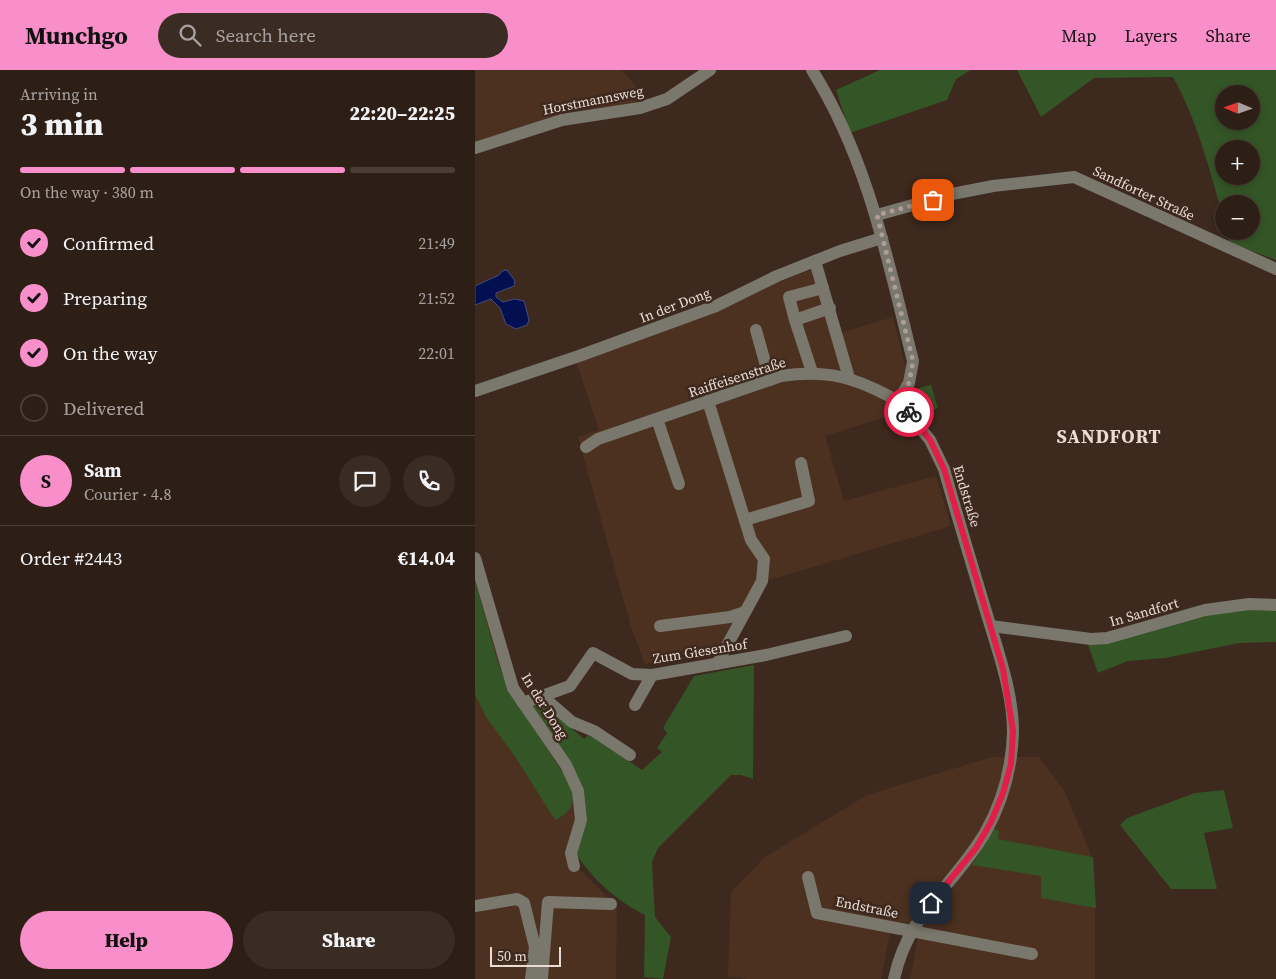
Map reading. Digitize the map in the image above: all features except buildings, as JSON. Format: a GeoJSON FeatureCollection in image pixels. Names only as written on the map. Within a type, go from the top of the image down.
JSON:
{"type":"FeatureCollection","features":[{"type":"Feature","properties":{"kind":"street","name":"Horstmannsweg"},"geometry":{"type":"LineString","coordinates":[[475,148],[562,120],[640,108],[667,99],[710,70]]}},
{"type":"Feature","properties":{"kind":"street"},"geometry":{"type":"LineString","coordinates":[[812,70],[856,154],[877,215],[913,361],[909,383],[898,401]]}},
{"type":"Feature","properties":{"kind":"street","name":"Sandforter Straße"},"geometry":{"type":"LineString","coordinates":[[877,215],[952,194],[993,186],[1075,177],[1276,269]]}},
{"type":"Feature","properties":{"kind":"street","name":"In der Dong"},"geometry":{"type":"LineString","coordinates":[[475,391],[579,356],[715,306],[777,276],[882,238]]}},
{"type":"Feature","properties":{"kind":"street"},"geometry":{"type":"LineString","coordinates":[[815,261],[849,378]]}},
{"type":"Feature","properties":{"kind":"street"},"geometry":{"type":"LineString","coordinates":[[811,372],[789,297],[823,288]]}},
{"type":"Feature","properties":{"kind":"street"},"geometry":{"type":"LineString","coordinates":[[795,320],[830,308]]}},
{"type":"Feature","properties":{"kind":"street"},"geometry":{"type":"LineString","coordinates":[[757,330],[770,380]]}},
{"type":"Feature","properties":{"kind":"street","name":"Raiffeisenstraße"},"geometry":{"type":"LineString","coordinates":[[586,447],[598,438],[770,380],[811,372],[849,378],[898,401]]}},
{"type":"Feature","properties":{"kind":"street"},"geometry":{"type":"LineString","coordinates":[[708,401],[751,540],[764,559],[762,582],[717,664]]}},
{"type":"Feature","properties":{"kind":"street","name":"Endstraße"},"geometry":{"type":"LineString","coordinates":[[894,979],[897,964],[920,916],[981,839],[1003,793],[1011,764],[1013,731],[1009,700],[991,626],[944,469],[930,440],[898,401]]}},
{"type":"Feature","properties":{"kind":"street"},"geometry":{"type":"LineString","coordinates":[[657,419],[679,484]]}},
{"type":"Feature","properties":{"kind":"street"},"geometry":{"type":"LineString","coordinates":[[745,520],[809,501],[801,463]]}},
{"type":"Feature","properties":{"kind":"street","name":"In der Dong"},"geometry":{"type":"LineString","coordinates":[[475,558],[513,688],[565,766],[578,791],[581,820],[571,853],[574,866]]}},
{"type":"Feature","properties":{"kind":"street","name":"In Sandfort"},"geometry":{"type":"LineString","coordinates":[[991,626],[1019,628],[1091,639],[1107,638],[1205,610],[1249,604],[1276,605]]}},
{"type":"Feature","properties":{"kind":"street"},"geometry":{"type":"LineString","coordinates":[[660,626],[730,617],[745,612]]}},
{"type":"Feature","properties":{"kind":"street","name":"Zum Giesenhof"},"geometry":{"type":"LineString","coordinates":[[523,703],[571,686],[593,653],[632,674],[652,675],[766,655],[846,636]]}},
{"type":"Feature","properties":{"kind":"street"},"geometry":{"type":"LineString","coordinates":[[635,705],[652,675]]}},
{"type":"Feature","properties":{"kind":"street"},"geometry":{"type":"LineString","coordinates":[[542,696],[572,722],[594,731],[630,756]]}},
{"type":"Feature","properties":{"kind":"street","name":"Endstraße"},"geometry":{"type":"LineString","coordinates":[[808,877],[817,913],[1032,954]]}},
{"type":"Feature","properties":{"kind":"street"},"geometry":{"type":"LineString","coordinates":[[475,906],[517,899],[524,903],[535,947],[531,979]]}},
{"type":"Feature","properties":{"kind":"street"},"geometry":{"type":"LineString","coordinates":[[542,979],[548,902],[611,904]]}},
{"type":"Feature","properties":{"kind":"shaded area"},"geometry":{"type":"Polygon","coordinates":[[[475,70],[622,70],[651,105],[541,125],[475,148],[475,70]]]}},
{"type":"Feature","properties":{"kind":"shaded area"},"geometry":{"type":"Polygon","coordinates":[[[818,267],[840,333],[893,317],[906,369],[905,380],[893,398],[899,413],[825,436],[844,501],[936,476],[951,526],[769,580],[737,632],[735,642],[645,664],[631,627],[578,437],[599,430],[576,361],[818,267]]]}},
{"type":"Feature","properties":{"kind":"shaded area"},"geometry":{"type":"Polygon","coordinates":[[[507,270],[515,281],[514,286],[496,293],[496,297],[503,302],[515,299],[524,301],[529,320],[527,325],[516,329],[506,324],[500,308],[491,299],[475,305],[475,286],[507,270]]]}},
{"type":"Feature","properties":{"kind":"shaded area"},"geometry":{"type":"Polygon","coordinates":[[[475,566],[505,663],[566,765],[587,821],[576,866],[617,907],[616,979],[475,979],[475,566]]]}},
{"type":"Feature","properties":{"kind":"shaded area"},"geometry":{"type":"Polygon","coordinates":[[[992,757],[1039,757],[1065,792],[1090,852],[1095,907],[1095,979],[910,979],[918,938],[890,933],[881,979],[747,979],[728,976],[731,892],[765,857],[867,795],[992,757]]]}},
{"type":"Feature","properties":{"kind":"green space"},"geometry":{"type":"Polygon","coordinates":[[[880,70],[971,70],[956,79],[947,100],[850,133],[836,90],[880,70]]]}},
{"type":"Feature","properties":{"kind":"green space"},"geometry":{"type":"Polygon","coordinates":[[[1017,70],[1276,70],[1276,260],[1230,243],[1229,240],[1260,240],[1260,195],[1217,195],[1190,112],[1173,77],[1094,78],[1041,117],[1017,70]]]}},
{"type":"Feature","properties":{"kind":"green space"},"geometry":{"type":"Polygon","coordinates":[[[931,385],[938,408],[933,410],[928,423],[915,403],[919,388],[931,385]]]}},
{"type":"Feature","properties":{"kind":"green space"},"geometry":{"type":"Polygon","coordinates":[[[475,580],[498,663],[509,690],[571,785],[573,801],[571,806],[565,814],[555,820],[516,758],[486,717],[475,694],[475,580]]]}},
{"type":"Feature","properties":{"kind":"green space"},"geometry":{"type":"Polygon","coordinates":[[[1276,608],[1276,642],[1239,643],[1165,658],[1128,661],[1098,673],[1087,642],[1220,610],[1276,608]]]}},
{"type":"Feature","properties":{"kind":"green space"},"geometry":{"type":"Polygon","coordinates":[[[754,665],[753,779],[741,775],[731,775],[658,848],[652,862],[655,917],[671,937],[663,979],[644,977],[645,915],[625,904],[597,880],[575,852],[585,804],[531,707],[542,703],[584,739],[590,734],[642,770],[662,752],[657,748],[667,733],[663,728],[694,676],[754,665]]]}},
{"type":"Feature","properties":{"kind":"green space"},"geometry":{"type":"Polygon","coordinates":[[[1224,790],[1233,828],[1204,833],[1217,889],[1171,889],[1120,825],[1127,818],[1195,793],[1224,790]]]}},
{"type":"Feature","properties":{"kind":"green space"},"geometry":{"type":"Polygon","coordinates":[[[994,829],[999,831],[998,839],[1093,857],[1096,908],[1041,898],[1041,876],[972,865],[994,829]]]}},
{"type":"Feature","properties":{"kind":"way so far"},"geometry":{"type":"LineString","coordinates":[[909,412],[898,401],[909,383],[913,372],[913,361],[877,215],[933,200]]}},
{"type":"Feature","properties":{"kind":"district","name":"SANDFORT"},"geometry":{"type":"Point","coordinates":[1109,436]}},
{"type":"Feature","properties":{"kind":"route"},"geometry":{"type":"LineString","coordinates":[[909,412],[930,440],[944,469],[1003,669],[1013,731],[1011,764],[1003,793],[991,822],[976,848],[931,903]]}}]}
